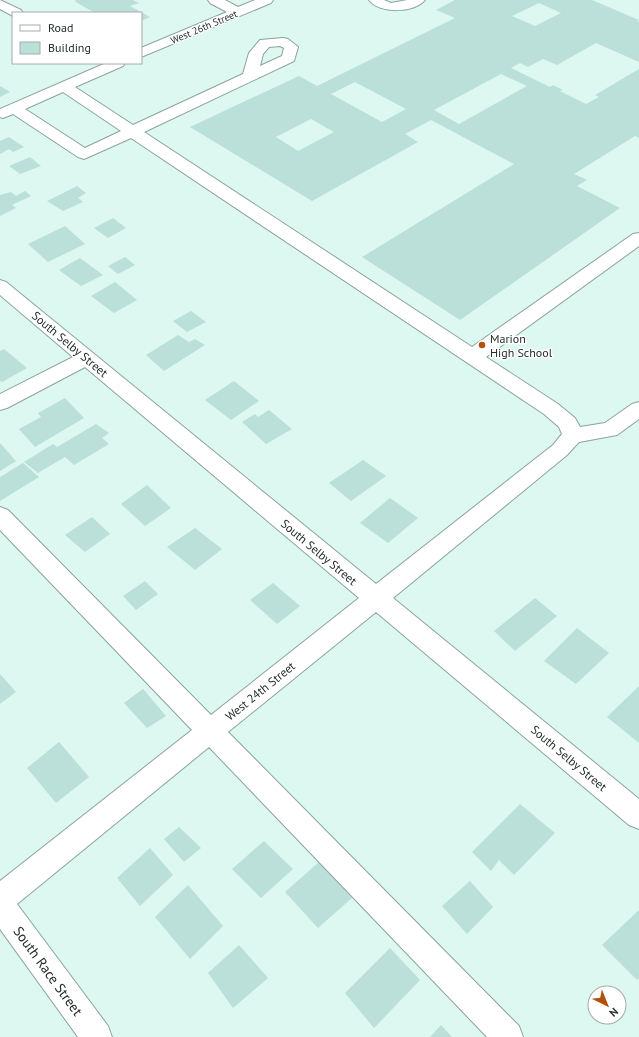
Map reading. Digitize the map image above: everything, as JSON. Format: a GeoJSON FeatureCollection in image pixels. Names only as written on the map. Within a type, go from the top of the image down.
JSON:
{"type":"FeatureCollection","features":[{"type":"Feature","properties":{"kind":"street"},"geometry":{"type":"LineString","coordinates":[[1,5],[16,0]]}},
{"type":"Feature","properties":{"kind":"street"},"geometry":{"type":"LineString","coordinates":[[216,0],[238,12]]}},
{"type":"Feature","properties":{"kind":"street","name":"West 26th Street"},"geometry":{"type":"LineString","coordinates":[[142,53],[266,0]]}},
{"type":"Feature","properties":{"kind":"street"},"geometry":{"type":"LineString","coordinates":[[376,0],[388,6],[399,7],[418,0]]}},
{"type":"Feature","properties":{"kind":"street"},"geometry":{"type":"LineString","coordinates":[[1,5],[14,12]]}},
{"type":"Feature","properties":{"kind":"street"},"geometry":{"type":"LineString","coordinates":[[0,114],[112,64]]}},
{"type":"Feature","properties":{"kind":"street"},"geometry":{"type":"LineString","coordinates":[[14,108],[84,154],[250,76]]}},
{"type":"Feature","properties":{"kind":"street"},"geometry":{"type":"LineString","coordinates":[[64,86],[552,409],[568,423],[573,436],[610,430],[639,409]]}},
{"type":"Feature","properties":{"kind":"street"},"geometry":{"type":"LineString","coordinates":[[472,357],[639,238]]}},
{"type":"Feature","properties":{"kind":"street","name":"South Selby Street"},"geometry":{"type":"LineString","coordinates":[[0,286],[639,816]]}},
{"type":"Feature","properties":{"kind":"street"},"geometry":{"type":"LineString","coordinates":[[0,403],[87,358]]}},
{"type":"Feature","properties":{"kind":"street","name":"West 24th Street"},"geometry":{"type":"LineString","coordinates":[[0,899],[560,450],[573,436]]}},
{"type":"Feature","properties":{"kind":"street"},"geometry":{"type":"LineString","coordinates":[[0,516],[508,1037]]}},
{"type":"Feature","properties":{"kind":"street","name":"South Race Street"},"geometry":{"type":"LineString","coordinates":[[0,905],[97,1037]]}},
{"type":"Feature","properties":{"kind":"building"},"geometry":{"type":"Polygon","coordinates":[[[133,0],[139,3],[130,6],[141,12],[93,12],[74,1],[133,0]]]}},
{"type":"Feature","properties":{"kind":"building"},"geometry":{"type":"Polygon","coordinates":[[[455,0],[592,0],[639,20],[637,21],[639,22],[639,62],[596,43],[557,65],[543,59],[528,67],[520,63],[511,68],[550,87],[553,85],[563,90],[560,91],[586,104],[599,97],[595,95],[639,69],[639,138],[635,136],[574,174],[587,180],[577,186],[620,208],[460,320],[362,257],[514,164],[431,120],[405,134],[418,142],[312,201],[190,127],[299,76],[317,86],[455,18],[436,10],[455,0]],[[539,3],[512,16],[535,26],[561,13],[539,3]],[[501,74],[434,110],[459,124],[527,86],[501,74]],[[355,82],[331,94],[382,122],[406,109],[355,82]],[[311,119],[276,137],[298,151],[334,132],[311,119]]]}},
{"type":"Feature","properties":{"kind":"building"},"geometry":{"type":"Polygon","coordinates":[[[142,13],[150,17],[142,21],[142,13]]]}},
{"type":"Feature","properties":{"kind":"building"},"geometry":{"type":"Polygon","coordinates":[[[0,86],[10,92],[0,97],[0,86]]]}},
{"type":"Feature","properties":{"kind":"building"},"geometry":{"type":"Polygon","coordinates":[[[9,137],[24,147],[13,152],[9,149],[0,154],[0,141],[9,137]]]}},
{"type":"Feature","properties":{"kind":"building"},"geometry":{"type":"Polygon","coordinates":[[[30,157],[41,166],[20,174],[9,166],[30,157]]]}},
{"type":"Feature","properties":{"kind":"building"},"geometry":{"type":"Polygon","coordinates":[[[77,186],[86,193],[78,198],[83,202],[63,211],[47,201],[77,186]]]}},
{"type":"Feature","properties":{"kind":"building"},"geometry":{"type":"Polygon","coordinates":[[[25,191],[31,196],[12,205],[16,208],[0,216],[0,195],[11,192],[16,196],[25,191]]]}},
{"type":"Feature","properties":{"kind":"building"},"geometry":{"type":"Polygon","coordinates":[[[113,218],[126,228],[108,238],[94,228],[113,218]]]}},
{"type":"Feature","properties":{"kind":"building"},"geometry":{"type":"Polygon","coordinates":[[[65,226],[85,244],[48,262],[28,244],[65,226]]]}},
{"type":"Feature","properties":{"kind":"building"},"geometry":{"type":"Polygon","coordinates":[[[125,257],[135,265],[118,274],[108,266],[125,257]]]}},
{"type":"Feature","properties":{"kind":"building"},"geometry":{"type":"Polygon","coordinates":[[[80,258],[103,275],[81,286],[59,270],[80,258]]]}},
{"type":"Feature","properties":{"kind":"building"},"geometry":{"type":"Polygon","coordinates":[[[115,282],[137,300],[114,313],[91,296],[115,282]]]}},
{"type":"Feature","properties":{"kind":"building"},"geometry":{"type":"Polygon","coordinates":[[[191,311],[206,322],[187,332],[173,321],[191,311]]]}},
{"type":"Feature","properties":{"kind":"building"},"geometry":{"type":"Polygon","coordinates":[[[178,335],[189,342],[195,339],[205,345],[164,371],[146,355],[178,335]]]}},
{"type":"Feature","properties":{"kind":"building"},"geometry":{"type":"Polygon","coordinates":[[[4,349],[27,368],[2,382],[0,381],[0,351],[4,349]]]}},
{"type":"Feature","properties":{"kind":"building"},"geometry":{"type":"Polygon","coordinates":[[[234,381],[259,401],[231,420],[205,400],[234,381]]]}},
{"type":"Feature","properties":{"kind":"building"},"geometry":{"type":"Polygon","coordinates":[[[65,398],[84,418],[35,447],[19,429],[41,417],[38,413],[65,398]]]}},
{"type":"Feature","properties":{"kind":"building"},"geometry":{"type":"Polygon","coordinates":[[[269,410],[292,429],[266,444],[242,422],[255,414],[258,417],[269,410]]]}},
{"type":"Feature","properties":{"kind":"building"},"geometry":{"type":"Polygon","coordinates":[[[96,424],[109,433],[102,438],[109,444],[74,465],[65,457],[38,473],[24,462],[53,444],[57,447],[96,424]]]}},
{"type":"Feature","properties":{"kind":"building"},"geometry":{"type":"Polygon","coordinates":[[[0,443],[16,461],[0,471],[0,443]]]}},
{"type":"Feature","properties":{"kind":"building"},"geometry":{"type":"Polygon","coordinates":[[[363,460],[386,476],[351,501],[329,483],[363,460]]]}},
{"type":"Feature","properties":{"kind":"building"},"geometry":{"type":"Polygon","coordinates":[[[23,463],[39,477],[0,501],[0,477],[23,463]]]}},
{"type":"Feature","properties":{"kind":"building"},"geometry":{"type":"Polygon","coordinates":[[[147,485],[171,508],[145,526],[121,504],[147,485]]]}},
{"type":"Feature","properties":{"kind":"building"},"geometry":{"type":"Polygon","coordinates":[[[390,498],[418,518],[388,543],[360,523],[390,498]]]}},
{"type":"Feature","properties":{"kind":"building"},"geometry":{"type":"Polygon","coordinates":[[[92,517],[110,534],[85,552],[65,535],[92,517]]]}},
{"type":"Feature","properties":{"kind":"building"},"geometry":{"type":"Polygon","coordinates":[[[195,528],[222,549],[195,570],[167,547],[195,528]]]}},
{"type":"Feature","properties":{"kind":"building"},"geometry":{"type":"Polygon","coordinates":[[[145,581],[158,594],[136,610],[123,596],[145,581]]]}},
{"type":"Feature","properties":{"kind":"building"},"geometry":{"type":"Polygon","coordinates":[[[273,583],[300,606],[277,624],[250,600],[273,583]]]}},
{"type":"Feature","properties":{"kind":"building"},"geometry":{"type":"Polygon","coordinates":[[[535,598],[557,616],[515,651],[494,631],[535,598]]]}},
{"type":"Feature","properties":{"kind":"building"},"geometry":{"type":"Polygon","coordinates":[[[577,628],[609,653],[576,684],[544,661],[577,628]]]}},
{"type":"Feature","properties":{"kind":"building"},"geometry":{"type":"Polygon","coordinates":[[[0,674],[16,692],[0,704],[0,674]]]}},
{"type":"Feature","properties":{"kind":"building"},"geometry":{"type":"Polygon","coordinates":[[[639,686],[639,743],[607,717],[639,686]]]}},
{"type":"Feature","properties":{"kind":"building"},"geometry":{"type":"Polygon","coordinates":[[[143,689],[166,716],[147,728],[124,703],[143,689]]]}},
{"type":"Feature","properties":{"kind":"building"},"geometry":{"type":"Polygon","coordinates":[[[59,742],[89,777],[56,803],[27,768],[59,742]]]}},
{"type":"Feature","properties":{"kind":"building"},"geometry":{"type":"Polygon","coordinates":[[[520,804],[555,833],[514,875],[499,860],[491,871],[472,852],[520,804]]]}},
{"type":"Feature","properties":{"kind":"building"},"geometry":{"type":"Polygon","coordinates":[[[179,827],[201,848],[184,862],[164,839],[179,827]]]}},
{"type":"Feature","properties":{"kind":"building"},"geometry":{"type":"Polygon","coordinates":[[[264,841],[293,869],[261,898],[232,869],[264,841]]]}},
{"type":"Feature","properties":{"kind":"building"},"geometry":{"type":"Polygon","coordinates":[[[150,848],[173,875],[140,906],[117,878],[150,848]]]}},
{"type":"Feature","properties":{"kind":"building"},"geometry":{"type":"Polygon","coordinates":[[[319,862],[352,898],[318,928],[285,892],[319,862]]]}},
{"type":"Feature","properties":{"kind":"building"},"geometry":{"type":"Polygon","coordinates":[[[470,881],[493,907],[467,934],[442,906],[470,881]]]}},
{"type":"Feature","properties":{"kind":"building"},"geometry":{"type":"Polygon","coordinates":[[[188,885],[223,926],[190,959],[155,917],[188,885]]]}},
{"type":"Feature","properties":{"kind":"building"},"geometry":{"type":"Polygon","coordinates":[[[639,910],[639,978],[637,980],[602,945],[639,910]]]}},
{"type":"Feature","properties":{"kind":"building"},"geometry":{"type":"Polygon","coordinates":[[[239,945],[268,978],[233,1008],[208,973],[239,945]]]}},
{"type":"Feature","properties":{"kind":"building"},"geometry":{"type":"Polygon","coordinates":[[[390,948],[420,980],[374,1028],[345,993],[390,948]]]}},
{"type":"Feature","properties":{"kind":"building"},"geometry":{"type":"Polygon","coordinates":[[[441,1025],[452,1037],[430,1037],[441,1025]]]}},
{"type":"Feature","properties":{"kind":"place","name":"Marion High School"},"geometry":{"type":"Point","coordinates":[482,345]}}]}
